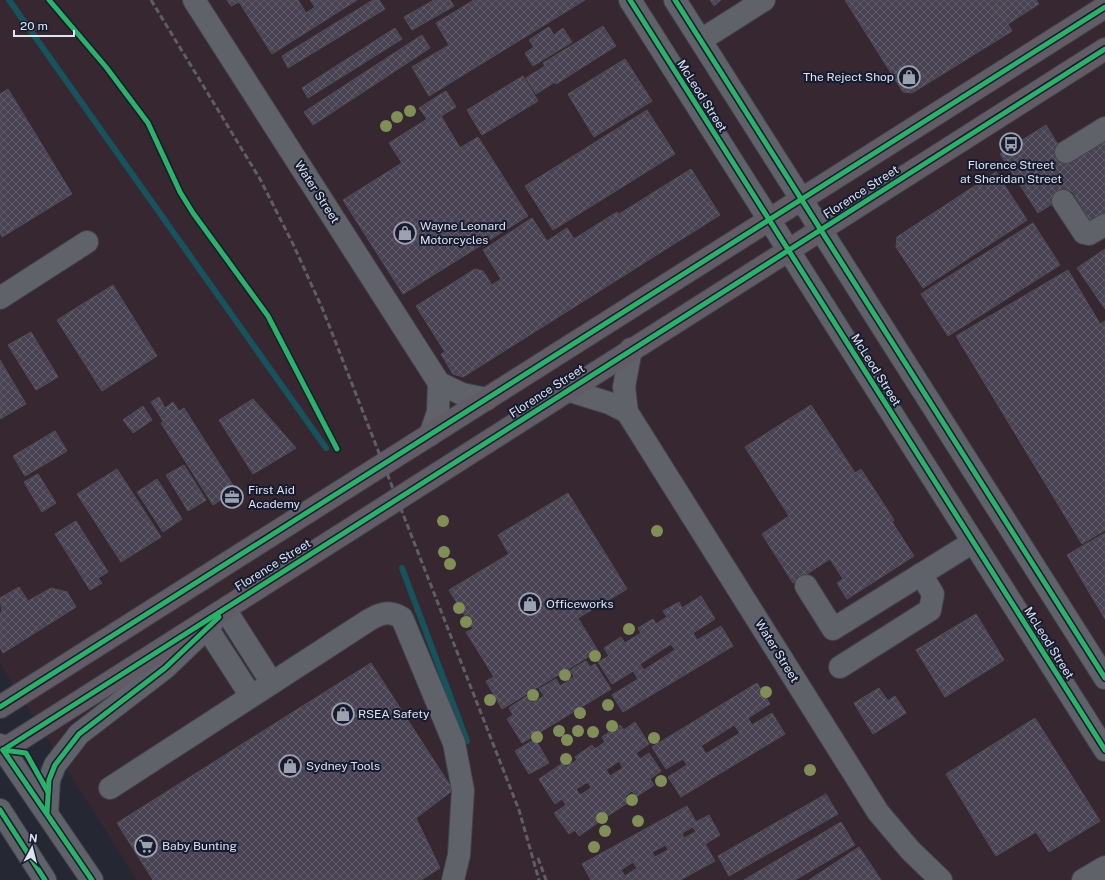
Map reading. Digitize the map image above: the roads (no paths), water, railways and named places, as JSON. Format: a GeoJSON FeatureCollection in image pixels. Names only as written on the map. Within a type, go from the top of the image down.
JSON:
{"type":"FeatureCollection","features":[{"type":"Feature","properties":{"kind":"main road","name":"Florence Street"},"geometry":{"type":"LineString","coordinates":[[0,707],[1105,7]]}},
{"type":"Feature","properties":{"kind":"main road","name":"Florence Street"},"geometry":{"type":"LineString","coordinates":[[1,749],[231,606],[631,349],[1105,49]]}},
{"type":"Feature","properties":{"kind":"street","name":"Water Street"},"geometry":{"type":"LineString","coordinates":[[194,0],[439,383]]}},
{"type":"Feature","properties":{"kind":"street","name":"McLeod Street"},"geometry":{"type":"LineString","coordinates":[[630,0],[1105,750]]}},
{"type":"Feature","properties":{"kind":"street"},"geometry":{"type":"LineString","coordinates":[[675,0],[1105,678]]}},
{"type":"Feature","properties":{"kind":"street"},"geometry":{"type":"LineString","coordinates":[[701,40],[764,0]]}},
{"type":"Feature","properties":{"kind":"street"},"geometry":{"type":"LineString","coordinates":[[1066,152],[1105,128]]}},
{"type":"Feature","properties":{"kind":"street"},"geometry":{"type":"LineString","coordinates":[[1063,201],[1084,233],[1089,234],[1105,225]]}},
{"type":"Feature","properties":{"kind":"street"},"geometry":{"type":"LineString","coordinates":[[0,298],[87,242]]}},
{"type":"Feature","properties":{"kind":"street","name":"Water Street"},"geometry":{"type":"LineString","coordinates":[[631,349],[624,387],[627,412],[878,812],[910,850],[941,880]]}},
{"type":"Feature","properties":{"kind":"street"},"geometry":{"type":"LineString","coordinates":[[430,435],[438,412],[439,383],[462,394],[487,399]]}},
{"type":"Feature","properties":{"kind":"street"},"geometry":{"type":"LineString","coordinates":[[567,390],[609,403],[627,412]]}},
{"type":"Feature","properties":{"kind":"street"},"geometry":{"type":"LineString","coordinates":[[806,586],[834,629],[973,542]]}},
{"type":"Feature","properties":{"kind":"street"},"geometry":{"type":"LineString","coordinates":[[840,667],[930,610],[934,594],[921,574]]}},
{"type":"Feature","properties":{"kind":"street"},"geometry":{"type":"LineString","coordinates":[[47,813],[49,780],[55,765],[79,734],[165,668],[231,606],[272,683]]}},
{"type":"Feature","properties":{"kind":"street"},"geometry":{"type":"LineString","coordinates":[[110,788],[382,613],[394,613],[402,618],[454,743],[463,790],[460,854],[453,880]]}},
{"type":"Feature","properties":{"kind":"street"},"geometry":{"type":"LineString","coordinates":[[207,628],[251,696]]}},
{"type":"Feature","properties":{"kind":"street"},"geometry":{"type":"LineString","coordinates":[[1,749],[47,813],[92,880]]}},
{"type":"Feature","properties":{"kind":"street"},"geometry":{"type":"LineString","coordinates":[[0,810],[45,880]]}},
{"type":"Feature","properties":{"kind":"street"},"geometry":{"type":"LineString","coordinates":[[1083,880],[1105,867]]}},
{"type":"Feature","properties":{"kind":"waterway"},"geometry":{"type":"LineString","coordinates":[[9,0],[326,448]]}},
{"type":"Feature","properties":{"kind":"waterway"},"geometry":{"type":"LineString","coordinates":[[402,568],[467,741]]}},
{"type":"Feature","properties":{"kind":"railway"},"geometry":{"type":"LineString","coordinates":[[151,0],[260,179],[293,244],[323,310],[519,810],[539,880]]}},
{"type":"Feature","properties":{"kind":"railway"},"geometry":{"type":"LineString","coordinates":[[538,858],[546,880]]}},
{"type":"Feature","properties":{"kind":"place","name":"The Reject Shop"},"geometry":{"type":"Point","coordinates":[909,77]}},
{"type":"Feature","properties":{"kind":"place","name":"Florence Street at Sheridan Street"},"geometry":{"type":"Point","coordinates":[1011,144]}},
{"type":"Feature","properties":{"kind":"place","name":"Wayne Leonard Motorcycles"},"geometry":{"type":"Point","coordinates":[405,233]}},
{"type":"Feature","properties":{"kind":"place","name":"First Aid Academy"},"geometry":{"type":"Point","coordinates":[232,497]}},
{"type":"Feature","properties":{"kind":"place","name":"Officeworks"},"geometry":{"type":"Point","coordinates":[530,604]}},
{"type":"Feature","properties":{"kind":"place","name":"RSEA Safety"},"geometry":{"type":"Point","coordinates":[343,714]}},
{"type":"Feature","properties":{"kind":"place","name":"Sydney Tools"},"geometry":{"type":"Point","coordinates":[290,766]}},
{"type":"Feature","properties":{"kind":"place","name":"Baby Bunting"},"geometry":{"type":"Point","coordinates":[146,846]}}]}
